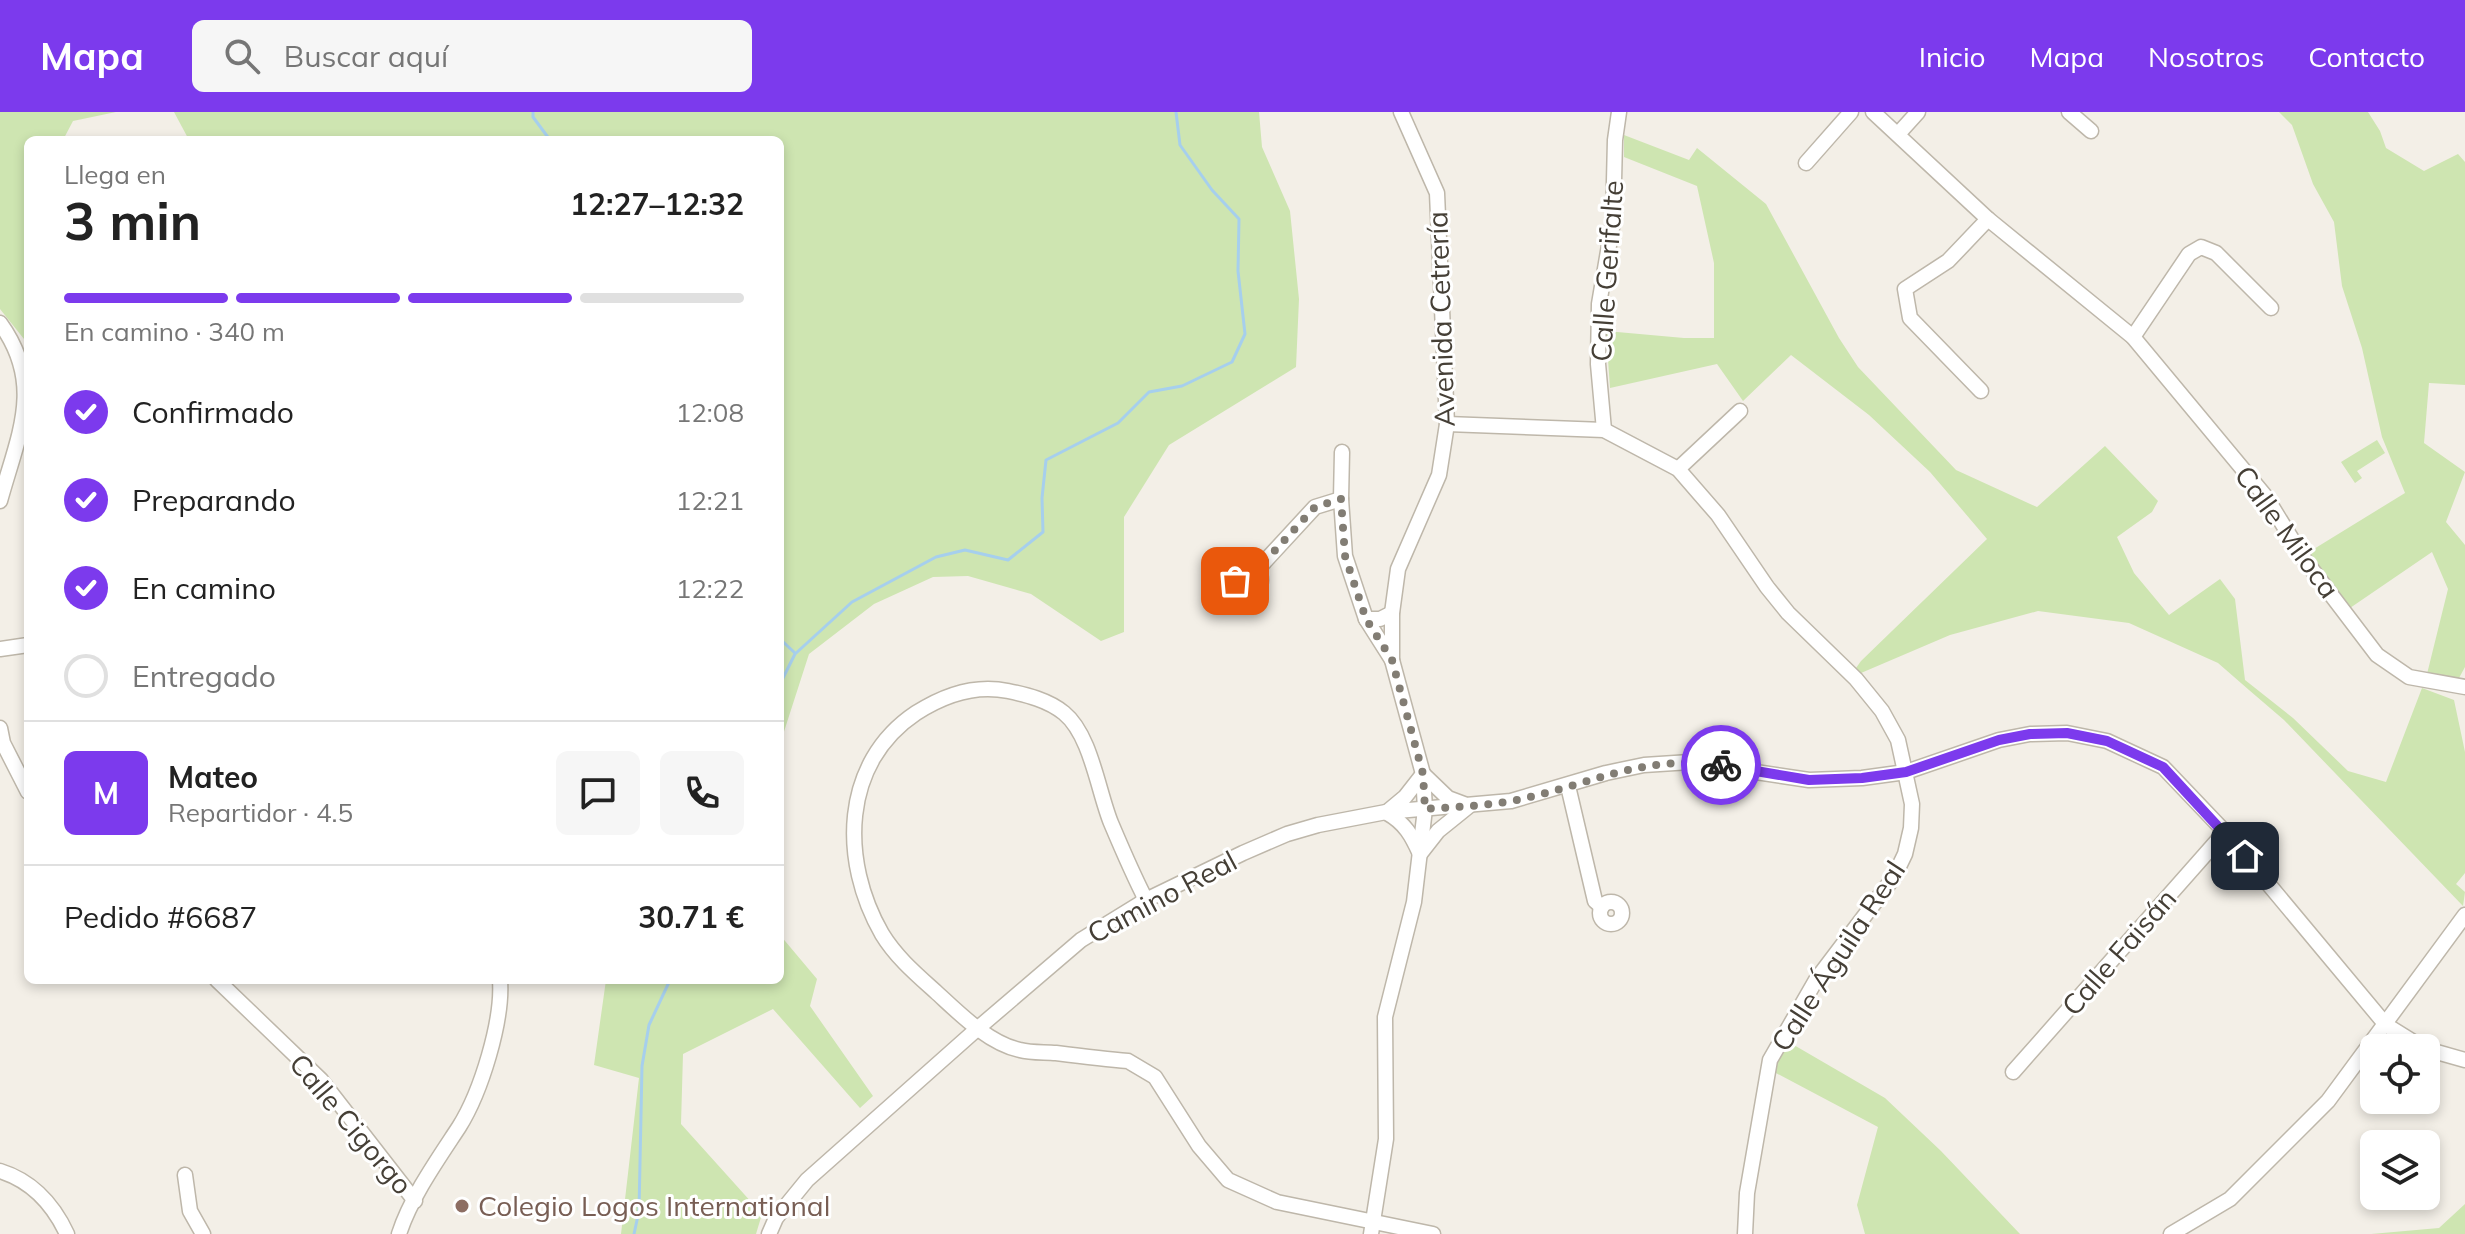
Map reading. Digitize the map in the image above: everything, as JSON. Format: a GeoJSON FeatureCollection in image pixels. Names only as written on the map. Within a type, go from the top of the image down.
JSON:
{"type":"FeatureCollection","features":[{"type":"Feature","properties":{"kind":"street","name":"Avenida Cetrería"},"geometry":{"type":"LineString","coordinates":[[1372,1228],[1386,1139],[1385,1017],[1414,902],[1425,809],[1423,774],[1392,660],[1392,613],[1398,569],[1439,475],[1447,424],[1437,193],[1401,112]]}},
{"type":"Feature","properties":{"kind":"street","name":"Calle Gerifalte"},"geometry":{"type":"LineString","coordinates":[[1604,430],[1598,364],[1599,304],[1613,222],[1615,140],[1619,112]]}},
{"type":"Feature","properties":{"kind":"street"},"geometry":{"type":"LineString","coordinates":[[1806,163],[1851,112]]}},
{"type":"Feature","properties":{"kind":"street","name":"Calle Miloca"},"geometry":{"type":"LineString","coordinates":[[1873,112],[1988,219],[2133,337],[2266,497],[2304,559],[2377,655],[2409,677],[2465,687]]}},
{"type":"Feature","properties":{"kind":"street"},"geometry":{"type":"LineString","coordinates":[[1899,133],[1918,112]]}},
{"type":"Feature","properties":{"kind":"street"},"geometry":{"type":"LineString","coordinates":[[2069,112],[2091,131]]}},
{"type":"Feature","properties":{"kind":"street"},"geometry":{"type":"LineString","coordinates":[[1981,391],[1910,318],[1905,289],[1948,261],[1988,219]]}},
{"type":"Feature","properties":{"kind":"street"},"geometry":{"type":"LineString","coordinates":[[2133,337],[2189,254],[2201,247],[2216,253],[2271,308]]}},
{"type":"Feature","properties":{"kind":"street"},"geometry":{"type":"LineString","coordinates":[[0,323],[20,356],[24,381]]}},
{"type":"Feature","properties":{"kind":"street"},"geometry":{"type":"LineString","coordinates":[[0,501],[24,411]]}},
{"type":"Feature","properties":{"kind":"street"},"geometry":{"type":"LineString","coordinates":[[1678,469],[1740,411]]}},
{"type":"Feature","properties":{"kind":"street","name":"Calle Águila Real"},"geometry":{"type":"LineString","coordinates":[[1447,424],[1604,430],[1678,469],[1718,515],[1788,613],[1856,679],[1882,711],[1898,740],[1912,804],[1905,854],[1894,877],[1816,980],[1770,1060],[1747,1193],[1745,1234]]}},
{"type":"Feature","properties":{"kind":"street"},"geometry":{"type":"LineString","coordinates":[[1342,452],[1345,556],[1366,619],[1392,660]]}},
{"type":"Feature","properties":{"kind":"street"},"geometry":{"type":"LineString","coordinates":[[1256,571],[1315,507],[1341,499]]}},
{"type":"Feature","properties":{"kind":"street"},"geometry":{"type":"LineString","coordinates":[[1366,619],[1380,619],[1392,613]]}},
{"type":"Feature","properties":{"kind":"street"},"geometry":{"type":"LineString","coordinates":[[0,649],[24,646]]}},
{"type":"Feature","properties":{"kind":"street"},"geometry":{"type":"LineString","coordinates":[[1146,900],[1110,821],[1082,736],[1064,713],[1036,697],[999,689],[969,689],[930,704],[901,723],[877,751],[861,780],[853,832],[856,861],[870,910],[884,937],[906,965],[977,1029],[1018,1050],[1128,1061],[1155,1077],[1199,1146],[1228,1180],[1277,1202],[1372,1228],[1433,1234]]}},
{"type":"Feature","properties":{"kind":"street"},"geometry":{"type":"LineString","coordinates":[[0,728],[3,743],[24,784]]}},
{"type":"Feature","properties":{"kind":"street","name":"Camino Real"},"geometry":{"type":"LineString","coordinates":[[769,1234],[776,1218],[807,1180],[977,1029],[1081,940],[1146,900],[1287,834],[1318,825],[1386,812],[1511,801],[1644,765],[1690,762],[1809,780],[1862,778],[1906,772],[1999,740],[2030,734],[2067,733],[2107,741],[2163,767],[2225,832],[2386,1025],[2401,1034]]}},
{"type":"Feature","properties":{"kind":"street"},"geometry":{"type":"LineString","coordinates":[[1423,774],[1448,798],[1469,806],[1438,831],[1420,854],[1410,832],[1386,812],[1405,797],[1423,774]]}},
{"type":"Feature","properties":{"kind":"street"},"geometry":{"type":"LineString","coordinates":[[1568,786],[1595,901],[1602,907]]}},
{"type":"Feature","properties":{"kind":"street","name":"Calle Faisán"},"geometry":{"type":"LineString","coordinates":[[2013,1072],[2225,832]]}},
{"type":"Feature","properties":{"kind":"street"},"geometry":{"type":"LineString","coordinates":[[2171,1234],[2230,1199],[2328,1101],[2465,915]]}},
{"type":"Feature","properties":{"kind":"street","name":"Calle Cigorgo"},"geometry":{"type":"LineString","coordinates":[[221,984],[321,1080],[415,1201]]}},
{"type":"Feature","properties":{"kind":"street"},"geometry":{"type":"LineString","coordinates":[[399,1234],[439,1155],[461,1124],[486,1064],[496,1025],[500,984]]}},
{"type":"Feature","properties":{"kind":"street","name":"Camino Real"},"geometry":{"type":"LineString","coordinates":[[2440,1053],[2465,1060]]}},
{"type":"Feature","properties":{"kind":"street"},"geometry":{"type":"LineString","coordinates":[[0,1171],[15,1176],[42,1195],[67,1234]]}},
{"type":"Feature","properties":{"kind":"street"},"geometry":{"type":"LineString","coordinates":[[185,1175],[190,1211],[203,1234]]}},
{"type":"Feature","properties":{"kind":"green space"},"geometry":{"type":"Polygon","coordinates":[[[0,112],[116,112],[73,121],[65,136],[24,136],[24,339],[0,309],[0,112]]]}},
{"type":"Feature","properties":{"kind":"green space"},"geometry":{"type":"Polygon","coordinates":[[[174,112],[1259,112],[1262,147],[1290,211],[1299,299],[1296,367],[1169,445],[1124,517],[1124,632],[1101,641],[1031,594],[968,576],[933,577],[874,604],[809,654],[784,732],[784,136],[187,136],[174,112]]]}},
{"type":"Feature","properties":{"kind":"green space"},"geometry":{"type":"Polygon","coordinates":[[[2279,112],[2368,112],[2386,148],[2424,171],[2458,154],[2465,162],[2465,385],[2429,383],[2424,443],[2465,472],[2446,522],[2465,545],[2465,667],[2459,678],[2427,674],[2448,589],[2432,552],[2350,608],[2309,552],[2405,493],[2382,437],[2362,348],[2342,286],[2334,222],[2313,184],[2292,125],[2279,112]]]}},
{"type":"Feature","properties":{"kind":"green space"},"geometry":{"type":"Polygon","coordinates":[[[1624,135],[1689,160],[1697,148],[1766,204],[1858,367],[1956,470],[2037,507],[2105,446],[2158,501],[2152,512],[2117,537],[2134,573],[2169,615],[2220,579],[2235,599],[2245,680],[2293,718],[2348,771],[2386,782],[2422,688],[2454,700],[2465,752],[2465,873],[2456,884],[2465,892],[2463,906],[2284,720],[2218,663],[2129,623],[2038,611],[1950,635],[1861,673],[1856,668],[1861,661],[1987,539],[1930,472],[1869,415],[1791,355],[1743,401],[1717,364],[1610,388],[1606,331],[1714,338],[1714,263],[1697,186],[1624,157],[1624,135]]]}},
{"type":"Feature","properties":{"kind":"green space"},"geometry":{"type":"Polygon","coordinates":[[[2377,440],[2385,453],[2357,471],[2362,478],[2355,483],[2341,462],[2377,440]]]}},
{"type":"Feature","properties":{"kind":"green space"},"geometry":{"type":"Polygon","coordinates":[[[784,940],[817,979],[810,1006],[873,1096],[860,1108],[773,1009],[683,1054],[681,1124],[762,1214],[756,1234],[621,1234],[639,1078],[594,1065],[605,984],[784,984],[784,940]]]}},
{"type":"Feature","properties":{"kind":"green space"},"geometry":{"type":"Polygon","coordinates":[[[1787,1041],[1885,1098],[1941,1151],[2020,1234],[1865,1234],[1857,1205],[1878,1127],[1774,1072],[1787,1041]]]}},
{"type":"Feature","properties":{"kind":"green space"},"geometry":{"type":"Polygon","coordinates":[[[2465,1204],[2465,1234],[2371,1234],[2439,1228],[2465,1204]]]}},
{"type":"Feature","properties":{"kind":"waterway"},"geometry":{"type":"LineString","coordinates":[[533,112],[533,117],[547,136]]}},
{"type":"Feature","properties":{"kind":"waterway"},"geometry":{"type":"LineString","coordinates":[[784,676],[795,654],[852,602],[936,557],[965,550],[1008,560],[1043,532],[1042,498],[1046,460],[1118,423],[1149,392],[1182,386],[1232,362],[1245,334],[1238,271],[1239,219],[1212,190],[1180,145],[1176,112]]}},
{"type":"Feature","properties":{"kind":"waterway"},"geometry":{"type":"LineString","coordinates":[[784,643],[795,653]]}},
{"type":"Feature","properties":{"kind":"waterway"},"geometry":{"type":"LineString","coordinates":[[634,1234],[639,1211],[642,1066],[649,1025],[668,984]]}},
{"type":"Feature","properties":{"kind":"way so far"},"geometry":{"type":"LineString","coordinates":[[1235,581],[1239,570],[1245,567],[1256,571],[1315,507],[1341,499],[1345,556],[1366,619],[1392,660],[1423,774],[1425,809],[1511,801],[1644,765],[1690,762],[1721,765]]}},
{"type":"Feature","properties":{"kind":"place","name":"Colegio Logos International"},"geometry":{"type":"Point","coordinates":[462,1206]}},
{"type":"Feature","properties":{"kind":"route"},"geometry":{"type":"LineString","coordinates":[[1721,765],[1809,780],[1862,778],[1906,772],[1999,740],[2030,734],[2067,733],[2107,741],[2163,767],[2245,856]]}}]}
